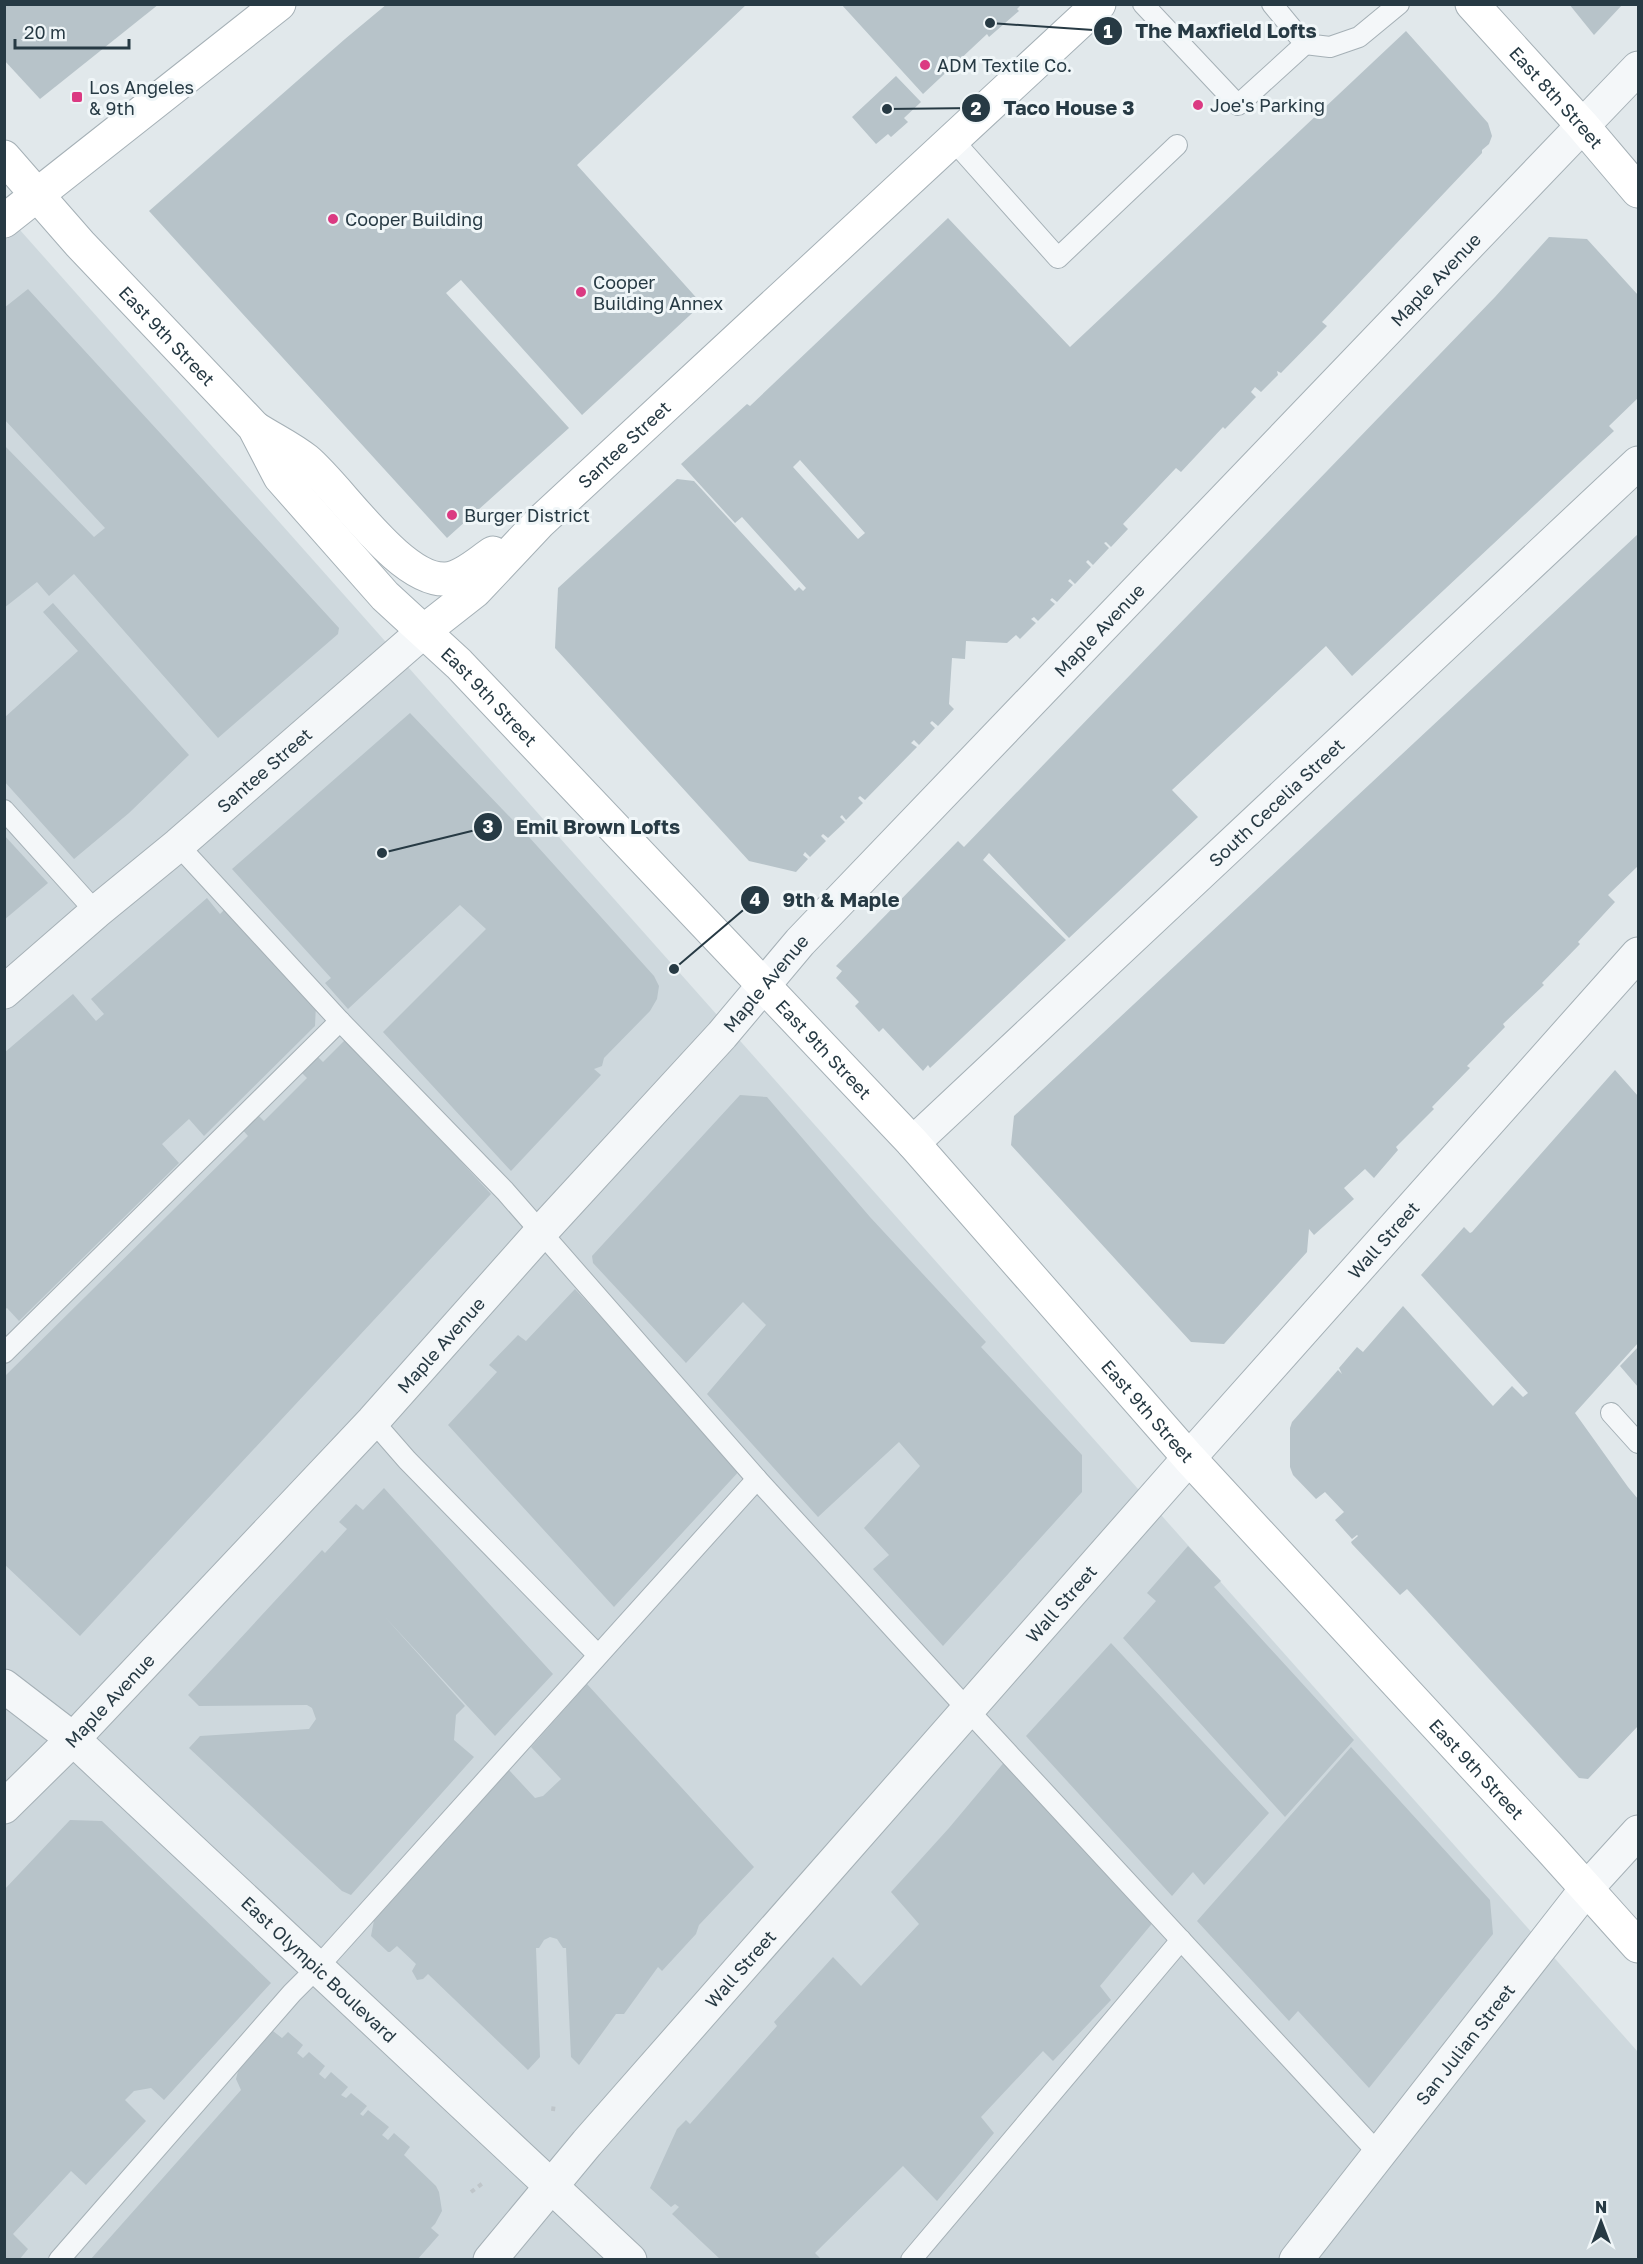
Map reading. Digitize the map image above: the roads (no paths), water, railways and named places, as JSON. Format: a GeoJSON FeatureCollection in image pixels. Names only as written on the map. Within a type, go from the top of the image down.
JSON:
{"type":"FeatureCollection","features":[{"type":"Feature","properties":{"kind":"main road"},"geometry":{"type":"LineString","coordinates":[[4,221],[279,4]]}},
{"type":"Feature","properties":{"kind":"main road","name":"Santee Street"},"geometry":{"type":"LineString","coordinates":[[424,631],[475,591],[539,523],[1099,4]]}},
{"type":"Feature","properties":{"kind":"main road","name":"East 8th Street"},"geometry":{"type":"LineString","coordinates":[[1472,4],[1582,125],[1638,191]]}},
{"type":"Feature","properties":{"kind":"main road","name":"East 9th Street"},"geometry":{"type":"LineString","coordinates":[[4,157],[80,244],[254,427],[280,477],[385,596],[459,663],[913,1143],[1189,1458],[1638,1946]]}},
{"type":"Feature","properties":{"kind":"main road"},"geometry":{"type":"LineString","coordinates":[[254,427],[306,460],[389,549],[416,572],[445,579],[460,576],[539,523]]}},
{"type":"Feature","properties":{"kind":"street","name":"Maple Avenue"},"geometry":{"type":"LineString","coordinates":[[4,1807],[73,1739],[373,1421],[541,1232],[722,1035],[800,942],[1638,68]]}},
{"type":"Feature","properties":{"kind":"street","name":"South Cecelia Street"},"geometry":{"type":"LineString","coordinates":[[913,1143],[1638,462]]}},
{"type":"Feature","properties":{"kind":"street","name":"Santee Street"},"geometry":{"type":"LineString","coordinates":[[4,992],[178,845],[424,631]]}},
{"type":"Feature","properties":{"kind":"street","name":"Wall Street"},"geometry":{"type":"LineString","coordinates":[[490,2259],[551,2186],[1189,1458],[1638,954]]}},
{"type":"Feature","properties":{"kind":"street","name":"East Olympic Boulevard"},"geometry":{"type":"LineString","coordinates":[[4,1686],[73,1739],[630,2259]]}},
{"type":"Feature","properties":{"kind":"street","name":"San Julian Street"},"geometry":{"type":"LineString","coordinates":[[1296,2259],[1587,1888],[1638,1832]]}},
{"type":"Feature","properties":{"kind":"lane"},"geometry":{"type":"LineString","coordinates":[[1143,4],[1238,105],[1305,44]]}},
{"type":"Feature","properties":{"kind":"lane"},"geometry":{"type":"LineString","coordinates":[[1272,4],[1305,44],[1330,47],[1359,37],[1399,4]]}},
{"type":"Feature","properties":{"kind":"lane"},"geometry":{"type":"LineString","coordinates":[[952,139],[1058,258],[1178,145]]}},
{"type":"Feature","properties":{"kind":"lane"},"geometry":{"type":"LineString","coordinates":[[4,810],[96,912]]}},
{"type":"Feature","properties":{"kind":"lane"},"geometry":{"type":"LineString","coordinates":[[178,845],[340,1021],[505,1191],[757,1479],[1379,2154]]}},
{"type":"Feature","properties":{"kind":"lane"},"geometry":{"type":"LineString","coordinates":[[4,1353],[340,1021]]}},
{"type":"Feature","properties":{"kind":"lane"},"geometry":{"type":"LineString","coordinates":[[1611,1413],[1638,1443]]}},
{"type":"Feature","properties":{"kind":"lane"},"geometry":{"type":"LineString","coordinates":[[373,1421],[407,1460],[598,1655]]}},
{"type":"Feature","properties":{"kind":"lane"},"geometry":{"type":"LineString","coordinates":[[59,2259],[292,1993],[757,1479]]}},
{"type":"Feature","properties":{"kind":"lane"},"geometry":{"type":"LineString","coordinates":[[911,2259],[1181,1940]]}},
{"type":"Feature","properties":{"kind":"place","name":"The Maxfield Lofts"},"geometry":{"type":"Point","coordinates":[990,23]}},
{"type":"Feature","properties":{"kind":"place","name":"ADM Textile Co."},"geometry":{"type":"Point","coordinates":[925,65]}},
{"type":"Feature","properties":{"kind":"place","name":"Los Angeles & 9th"},"geometry":{"type":"Point","coordinates":[77,97]}},
{"type":"Feature","properties":{"kind":"place","name":"Joe's Parking"},"geometry":{"type":"Point","coordinates":[1198,105]}},
{"type":"Feature","properties":{"kind":"place","name":"Taco House 3"},"geometry":{"type":"Point","coordinates":[887,109]}},
{"type":"Feature","properties":{"kind":"place","name":"Cooper Building"},"geometry":{"type":"Point","coordinates":[333,219]}},
{"type":"Feature","properties":{"kind":"place","name":"Cooper Building Annex"},"geometry":{"type":"Point","coordinates":[581,292]}},
{"type":"Feature","properties":{"kind":"place","name":"Burger District"},"geometry":{"type":"Point","coordinates":[452,515]}},
{"type":"Feature","properties":{"kind":"place","name":"Emil Brown Lofts"},"geometry":{"type":"Point","coordinates":[382,853]}},
{"type":"Feature","properties":{"kind":"place","name":"9th & Maple"},"geometry":{"type":"Point","coordinates":[674,969]}}]}
